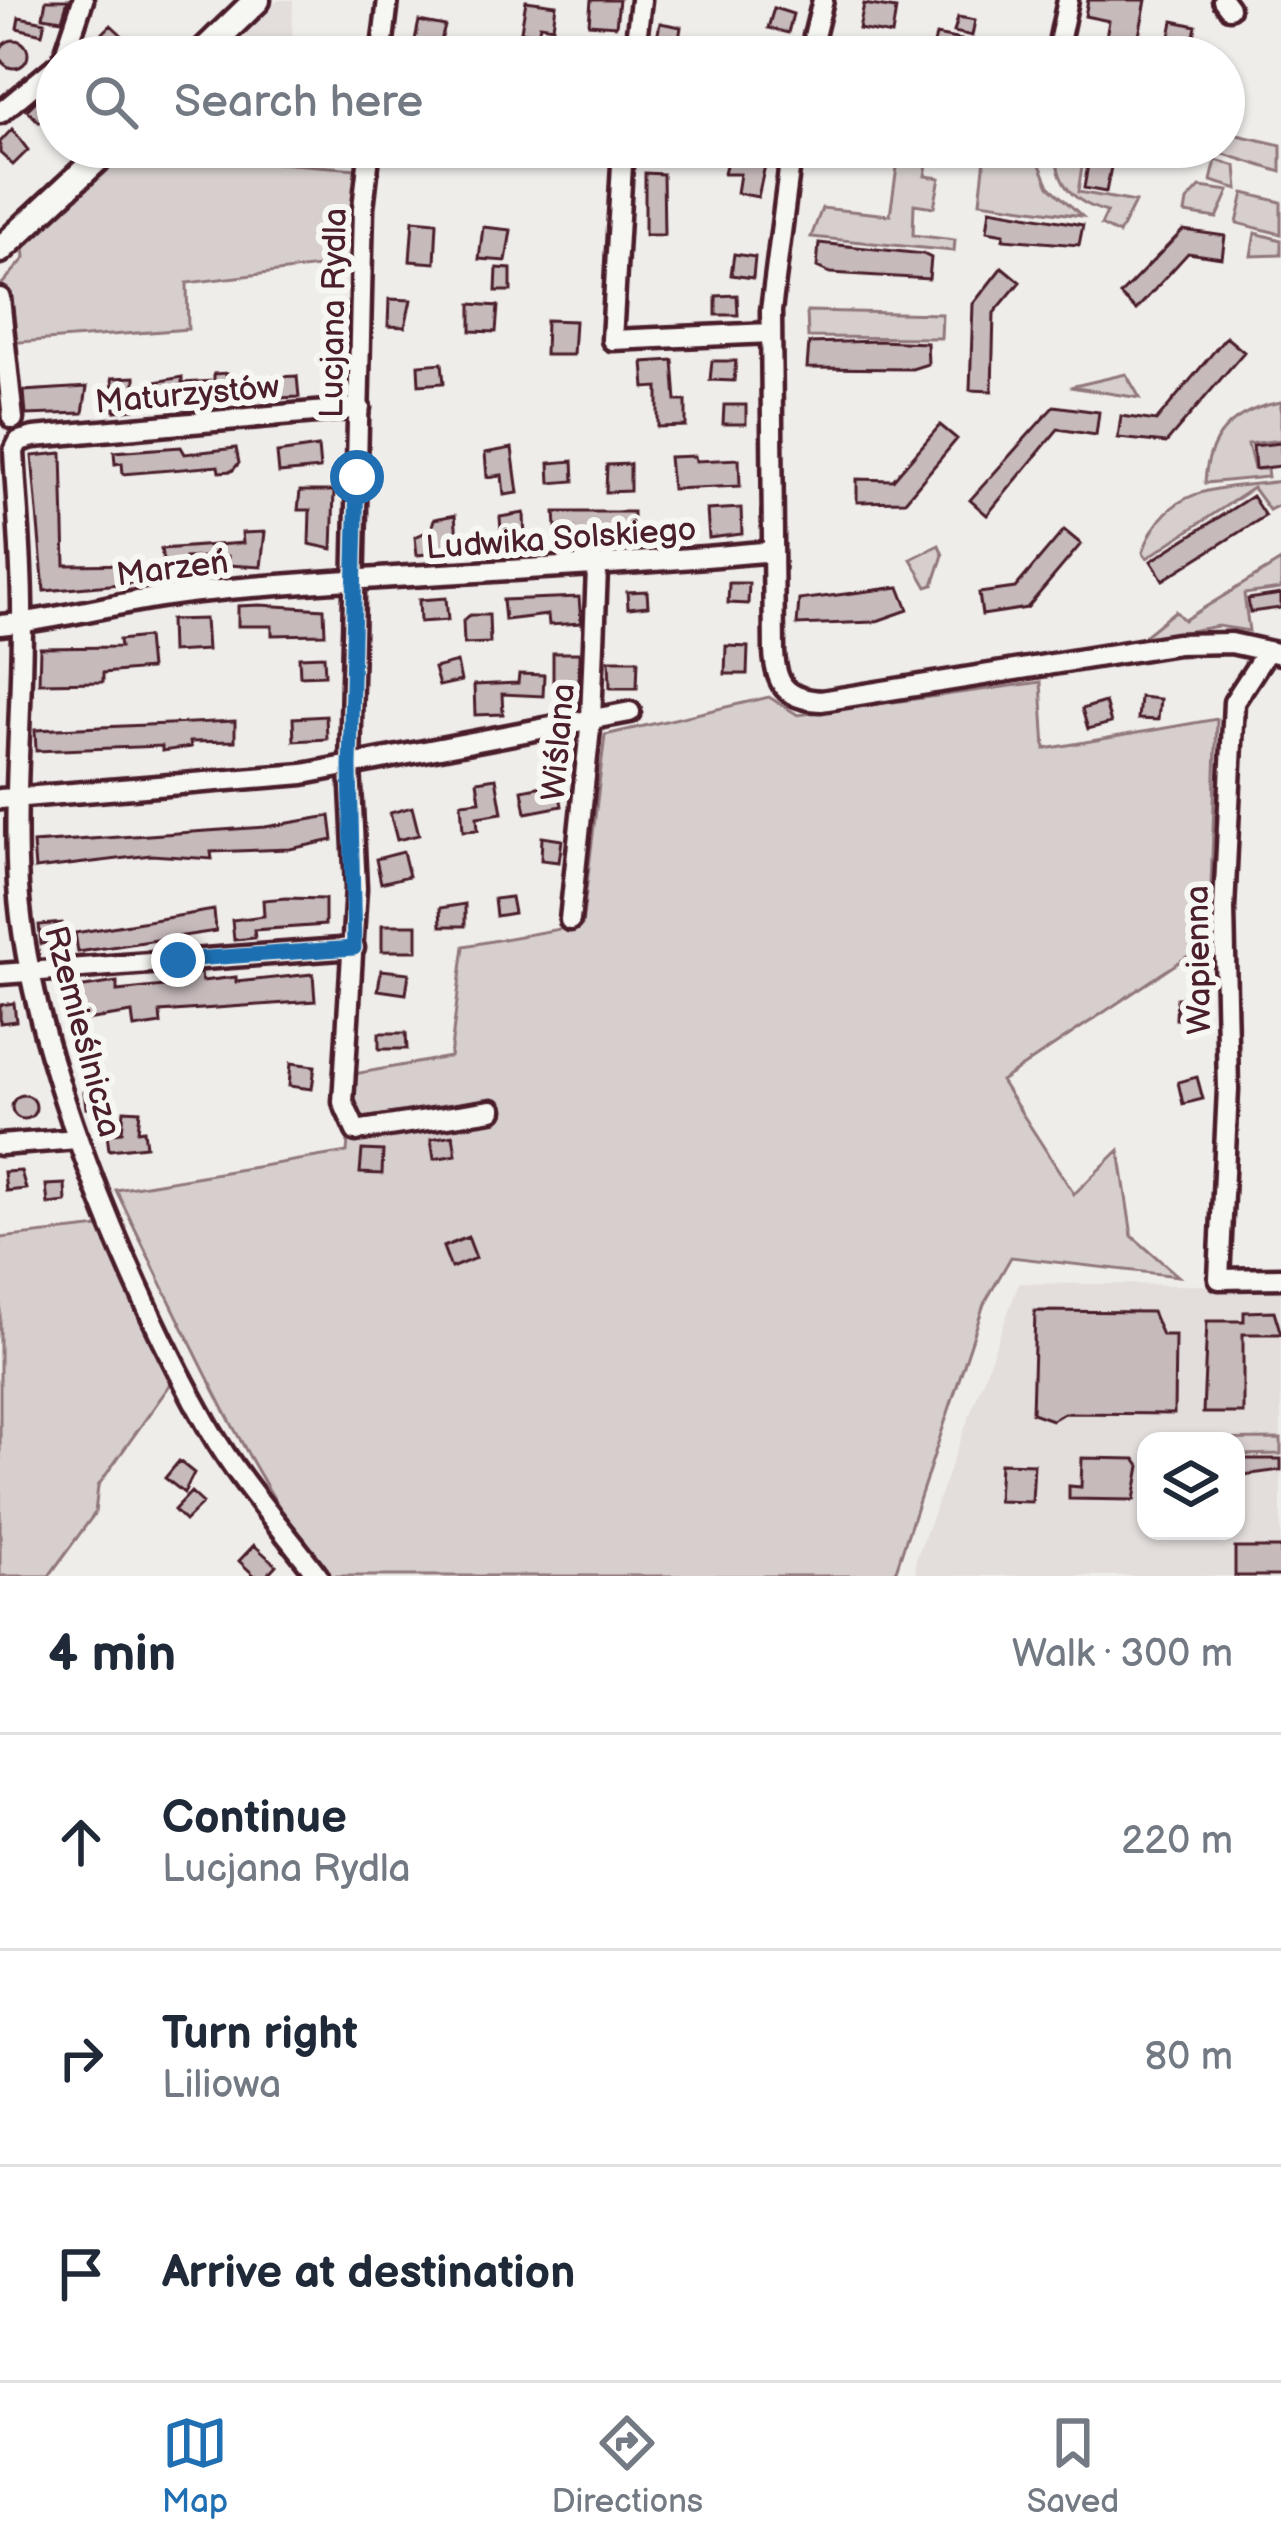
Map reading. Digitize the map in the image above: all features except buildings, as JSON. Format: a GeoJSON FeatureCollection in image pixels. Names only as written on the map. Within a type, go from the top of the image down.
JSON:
{"type":"FeatureCollection","features":[{"type":"Feature","properties":{"kind":"main road"},"geometry":{"type":"LineString","coordinates":[[220,36],[257,0]]}},
{"type":"Feature","properties":{"kind":"main road"},"geometry":{"type":"LineString","coordinates":[[0,250],[88,168]]}},
{"type":"Feature","properties":{"kind":"street"},"geometry":{"type":"LineString","coordinates":[[74,36],[83,0]]}},
{"type":"Feature","properties":{"kind":"street"},"geometry":{"type":"LineString","coordinates":[[384,36],[388,0]]}},
{"type":"Feature","properties":{"kind":"street"},"geometry":{"type":"LineString","coordinates":[[637,36],[641,0]]}},
{"type":"Feature","properties":{"kind":"street"},"geometry":{"type":"LineString","coordinates":[[814,36],[823,0]]}},
{"type":"Feature","properties":{"kind":"street"},"geometry":{"type":"LineString","coordinates":[[1060,36],[1068,0]]}},
{"type":"Feature","properties":{"kind":"street"},"geometry":{"type":"LineString","coordinates":[[0,112],[36,83]]}},
{"type":"Feature","properties":{"kind":"street","name":"Lucjana Rydla"},"geometry":{"type":"LineString","coordinates":[[368,168],[353,578],[354,948],[343,1102],[356,1131],[492,1110]]}},
{"type":"Feature","properties":{"kind":"street"},"geometry":{"type":"LineString","coordinates":[[622,168],[612,340],[771,333]]}},
{"type":"Feature","properties":{"kind":"street"},"geometry":{"type":"LineString","coordinates":[[772,551],[771,333],[789,168]]}},
{"type":"Feature","properties":{"kind":"street"},"geometry":{"type":"LineString","coordinates":[[0,298],[14,419]]}},
{"type":"Feature","properties":{"kind":"street","name":"Maturzystów"},"geometry":{"type":"LineString","coordinates":[[19,441],[360,408]]}},
{"type":"Feature","properties":{"kind":"street","name":"Rzemieślnicza"},"geometry":{"type":"LineString","coordinates":[[19,441],[14,451],[22,621],[8,797],[31,971],[77,1138],[211,1431],[318,1576]]}},
{"type":"Feature","properties":{"kind":"street","name":"Ludwika Solskiego"},"geometry":{"type":"LineString","coordinates":[[353,578],[597,569],[772,551]]}},
{"type":"Feature","properties":{"kind":"street","name":"Wapienna"},"geometry":{"type":"LineString","coordinates":[[772,551],[775,672],[788,694],[820,701],[1177,644],[1231,643],[1274,653],[1234,702],[1224,909],[1228,1089],[1219,1279],[1281,1278]]}},
{"type":"Feature","properties":{"kind":"street","name":"Wiślana"},"geometry":{"type":"LineString","coordinates":[[570,920],[591,719],[597,569]]}},
{"type":"Feature","properties":{"kind":"street","name":"Marzeń"},"geometry":{"type":"LineString","coordinates":[[0,625],[165,596],[353,578]]}},
{"type":"Feature","properties":{"kind":"street"},"geometry":{"type":"LineString","coordinates":[[8,797],[246,781],[350,767],[630,712]]}},
{"type":"Feature","properties":{"kind":"street"},"geometry":{"type":"LineString","coordinates":[[0,974],[354,948]]}},
{"type":"Feature","properties":{"kind":"street"},"geometry":{"type":"LineString","coordinates":[[0,1145],[77,1138]]}},
{"type":"Feature","properties":{"kind":"shaded area"},"geometry":{"type":"Polygon","coordinates":[[[278,0],[293,0],[292,36],[238,36],[278,0]]]}},
{"type":"Feature","properties":{"kind":"shaded area"},"geometry":{"type":"Polygon","coordinates":[[[1245,137],[1281,145],[1281,172],[1245,161],[1245,137]]]}},
{"type":"Feature","properties":{"kind":"shaded area"},"geometry":{"type":"Polygon","coordinates":[[[110,168],[356,169],[351,263],[187,283],[188,329],[8,343],[2,284],[25,258],[24,245],[110,168]]]}},
{"type":"Feature","properties":{"kind":"shaded area"},"geometry":{"type":"Polygon","coordinates":[[[897,168],[926,168],[925,176],[940,178],[934,207],[914,204],[913,235],[955,240],[954,251],[811,237],[822,208],[890,215],[897,168]]]}},
{"type":"Feature","properties":{"kind":"shaded area"},"geometry":{"type":"Polygon","coordinates":[[[984,168],[1041,168],[1049,186],[1082,216],[980,202],[984,168]]]}},
{"type":"Feature","properties":{"kind":"shaded area"},"geometry":{"type":"Polygon","coordinates":[[[1082,168],[1078,192],[1135,202],[1119,234],[1101,225],[1107,212],[1076,197],[1059,171],[1082,168]]]}},
{"type":"Feature","properties":{"kind":"shaded area"},"geometry":{"type":"Polygon","coordinates":[[[1214,168],[1236,168],[1238,189],[1211,181],[1214,168]]]}},
{"type":"Feature","properties":{"kind":"shaded area"},"geometry":{"type":"Polygon","coordinates":[[[1200,187],[1229,191],[1217,218],[1185,213],[1187,201],[1200,187]]]}},
{"type":"Feature","properties":{"kind":"shaded area"},"geometry":{"type":"Polygon","coordinates":[[[1244,193],[1281,202],[1281,234],[1237,223],[1244,193]]]}},
{"type":"Feature","properties":{"kind":"shaded area"},"geometry":{"type":"Polygon","coordinates":[[[1255,233],[1281,240],[1281,255],[1251,256],[1255,233]]]}},
{"type":"Feature","properties":{"kind":"shaded area"},"geometry":{"type":"Polygon","coordinates":[[[807,311],[942,314],[941,338],[808,337],[807,311]]]}},
{"type":"Feature","properties":{"kind":"shaded area"},"geometry":{"type":"Polygon","coordinates":[[[1126,374],[1140,398],[1070,387],[1126,374]]]}},
{"type":"Feature","properties":{"kind":"shaded area"},"geometry":{"type":"Polygon","coordinates":[[[1281,402],[1281,440],[1248,444],[1254,469],[1267,469],[1268,477],[1205,483],[1211,451],[1226,428],[1250,411],[1281,402]]]}},
{"type":"Feature","properties":{"kind":"shaded area"},"geometry":{"type":"Polygon","coordinates":[[[1281,481],[1281,504],[1269,510],[1253,488],[1147,558],[1143,552],[1153,529],[1181,501],[1217,489],[1281,481]]]}},
{"type":"Feature","properties":{"kind":"shaded area"},"geometry":{"type":"Polygon","coordinates":[[[939,545],[943,555],[933,585],[927,587],[911,559],[939,545]]]}},
{"type":"Feature","properties":{"kind":"shaded area"},"geometry":{"type":"Polygon","coordinates":[[[1281,561],[1281,589],[1244,594],[1249,631],[1218,626],[1139,640],[1175,611],[1184,620],[1281,561]]]}},
{"type":"Feature","properties":{"kind":"shaded area"},"geometry":{"type":"Polygon","coordinates":[[[1041,682],[1045,749],[1217,719],[1209,942],[1001,1081],[1074,1194],[1119,1150],[1132,1236],[1178,1276],[1011,1257],[984,1304],[894,1576],[325,1576],[238,1436],[116,1190],[347,1152],[354,1074],[450,1057],[464,946],[582,925],[605,735],[769,697],[798,715],[1041,682]]]}},
{"type":"Feature","properties":{"kind":"shaded area"},"geometry":{"type":"Polygon","coordinates":[[[109,1226],[177,1375],[98,1486],[95,1513],[49,1576],[0,1576],[0,1238],[109,1226]]]}},
{"type":"Feature","properties":{"kind":"shaded area"},"geometry":{"type":"Polygon","coordinates":[[[1019,1283],[1281,1286],[1281,1576],[916,1576],[915,1562],[1019,1283]]]}},
{"type":"Feature","properties":{"kind":"shaded area"},"geometry":{"type":"Polygon","coordinates":[[[1245,1439],[1281,1439],[1281,1454],[1245,1455],[1245,1439]]]}},
{"type":"Feature","properties":{"kind":"route"},"geometry":{"type":"LineString","coordinates":[[178,960],[354,948],[350,767],[357,477]]}}]}
